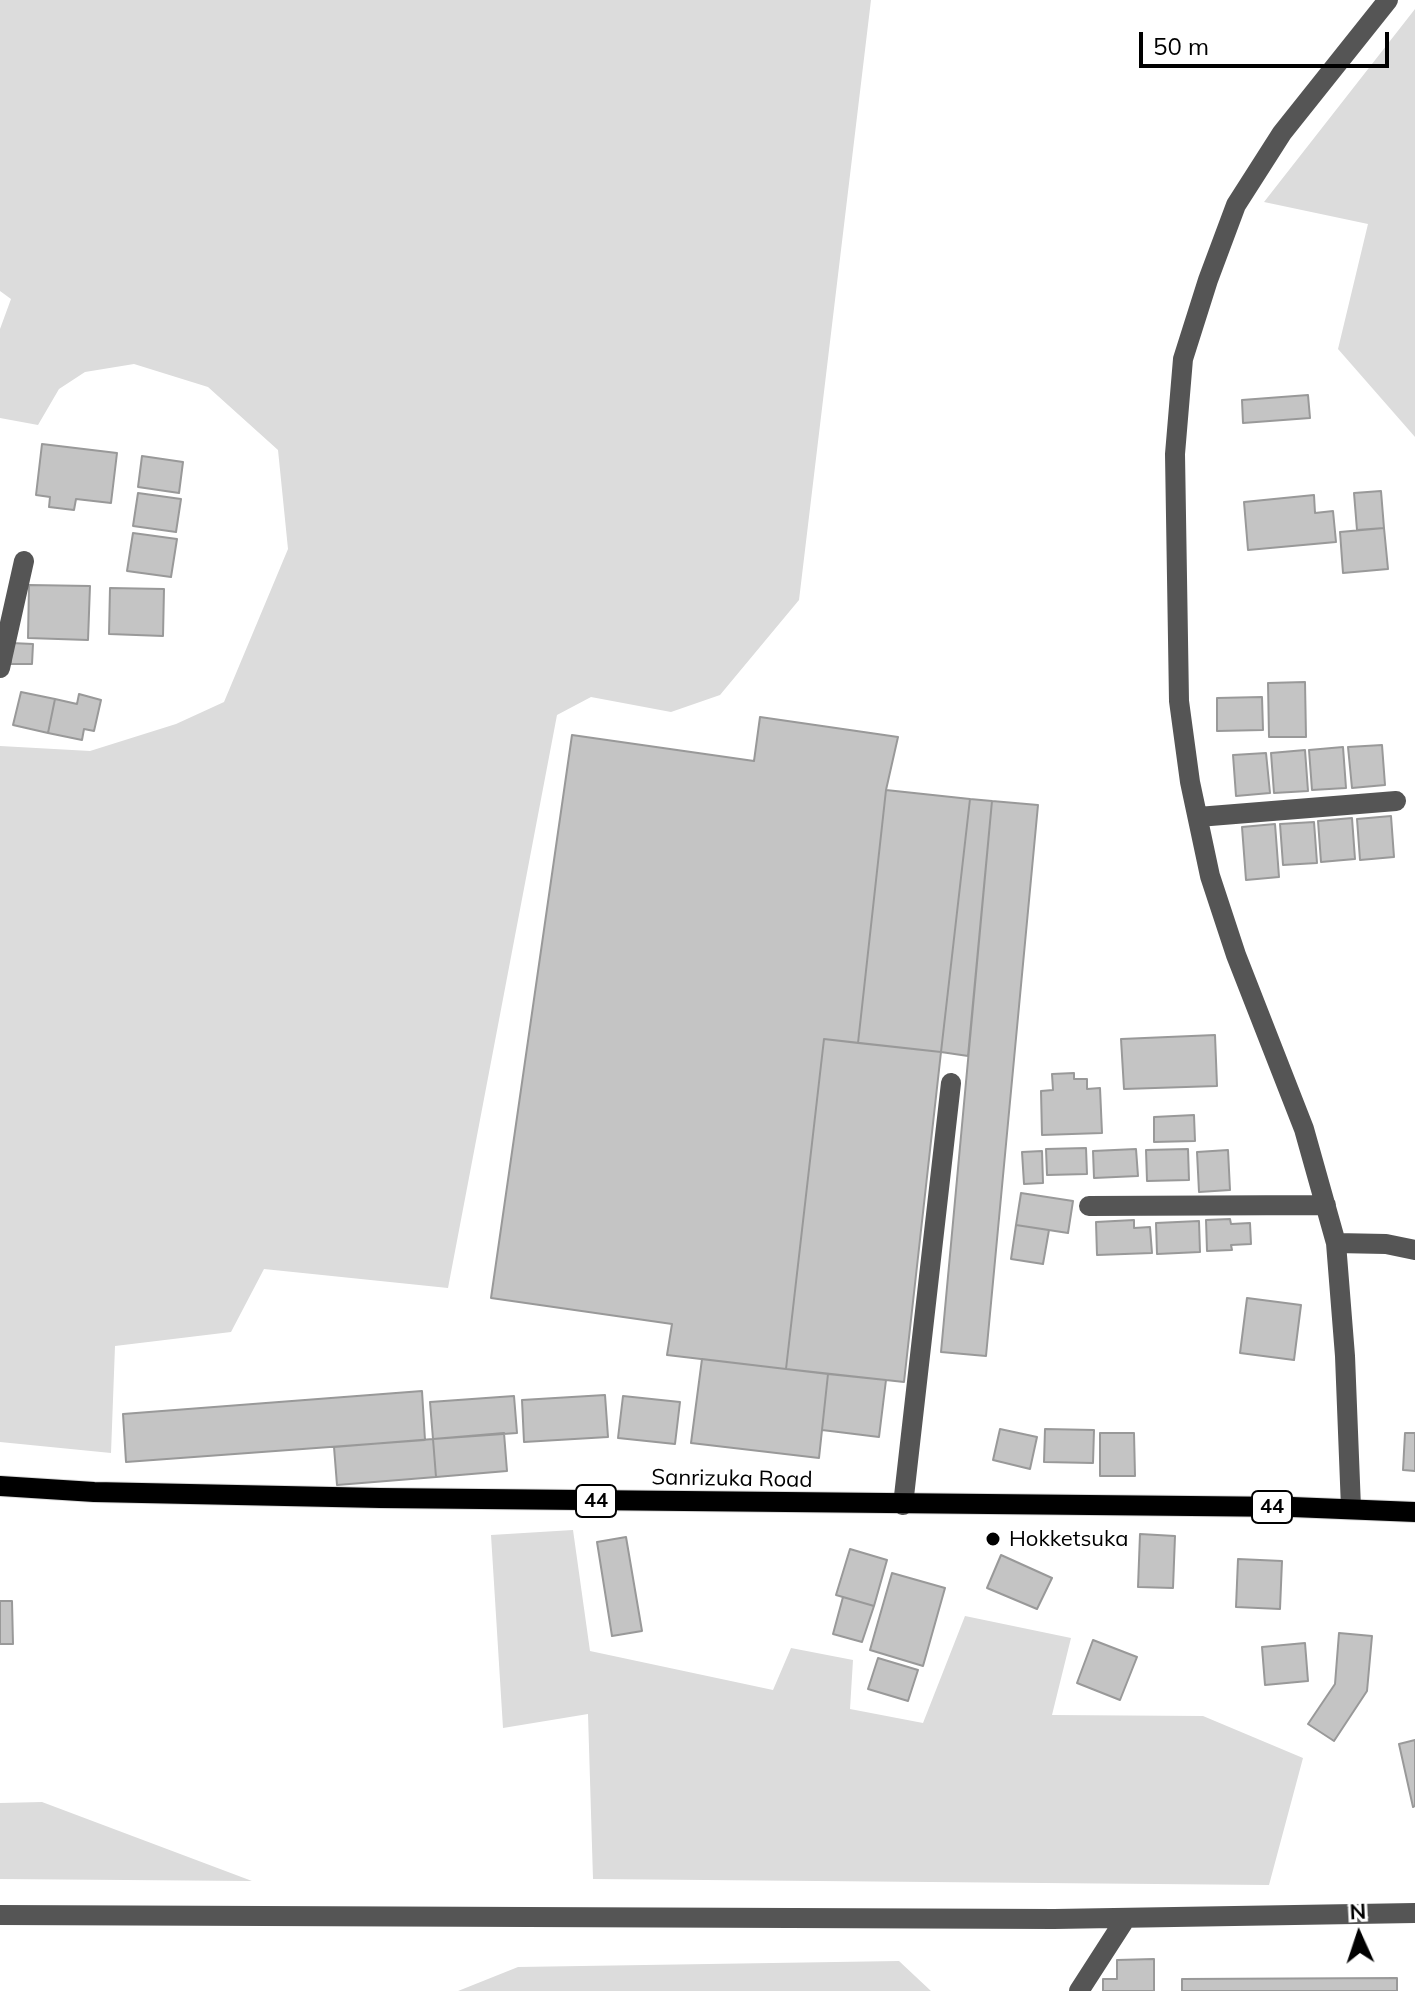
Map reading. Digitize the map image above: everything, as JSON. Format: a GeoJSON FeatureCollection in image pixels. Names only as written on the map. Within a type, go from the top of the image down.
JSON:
{"type":"FeatureCollection","features":[{"type":"Feature","properties":{"kind":"main road","name":"Sanrizuka Road"},"geometry":{"type":"LineString","coordinates":[[0,1486],[94,1492],[348,1497],[1351,1508],[1415,1512]]}},
{"type":"Feature","properties":{"kind":"street"},"geometry":{"type":"LineString","coordinates":[[1351,1508],[1345,1356],[1336,1243],[1304,1129],[1210,876],[1190,782],[1179,701],[1175,454],[1183,359],[1236,205],[1282,133],[1388,0]]}},
{"type":"Feature","properties":{"kind":"street"},"geometry":{"type":"LineString","coordinates":[[0,668],[24,561]]}},
{"type":"Feature","properties":{"kind":"street"},"geometry":{"type":"LineString","coordinates":[[1198,817],[1396,801]]}},
{"type":"Feature","properties":{"kind":"street"},"geometry":{"type":"LineString","coordinates":[[903,1505],[951,1083]]}},
{"type":"Feature","properties":{"kind":"street"},"geometry":{"type":"LineString","coordinates":[[1089,1206],[1326,1205]]}},
{"type":"Feature","properties":{"kind":"street"},"geometry":{"type":"LineString","coordinates":[[1336,1243],[1386,1244],[1415,1250]]}},
{"type":"Feature","properties":{"kind":"street"},"geometry":{"type":"LineString","coordinates":[[0,1915],[1126,1918],[1415,1913]]}},
{"type":"Feature","properties":{"kind":"street"},"geometry":{"type":"LineString","coordinates":[[1079,1991],[1126,1918]]}},
{"type":"Feature","properties":{"kind":"shaded area"},"geometry":{"type":"Polygon","coordinates":[[[0,0],[871,0],[799,600],[720,695],[671,712],[591,697],[557,715],[448,1288],[264,1269],[231,1332],[115,1346],[111,1453],[0,1442],[0,746],[90,751],[176,724],[224,702],[288,549],[278,450],[208,387],[134,364],[85,372],[59,389],[38,425],[0,418],[0,329],[11,299],[0,291],[0,0]]]}},
{"type":"Feature","properties":{"kind":"shaded area"},"geometry":{"type":"Polygon","coordinates":[[[1415,9],[1415,437],[1338,349],[1368,224],[1264,202],[1415,9]]]}},
{"type":"Feature","properties":{"kind":"shaded area"},"geometry":{"type":"Polygon","coordinates":[[[573,1530],[590,1651],[773,1690],[791,1648],[853,1660],[850,1709],[923,1723],[965,1616],[1071,1638],[1052,1715],[1203,1716],[1303,1758],[1269,1885],[593,1879],[588,1714],[503,1728],[491,1535],[573,1530]]]}},
{"type":"Feature","properties":{"kind":"shaded area"},"geometry":{"type":"Polygon","coordinates":[[[42,1802],[252,1881],[0,1879],[0,1803],[42,1802]]]}},
{"type":"Feature","properties":{"kind":"shaded area"},"geometry":{"type":"Polygon","coordinates":[[[899,1961],[931,1991],[458,1991],[518,1967],[899,1961]]]}},
{"type":"Feature","properties":{"kind":"building"},"geometry":{"type":"Polygon","coordinates":[[[1308,395],[1310,418],[1243,423],[1242,400],[1308,395]]]}},
{"type":"Feature","properties":{"kind":"building"},"geometry":{"type":"Polygon","coordinates":[[[42,444],[117,453],[111,503],[76,499],[74,510],[49,507],[50,497],[36,495],[42,444]]]}},
{"type":"Feature","properties":{"kind":"building"},"geometry":{"type":"Polygon","coordinates":[[[142,456],[183,462],[179,493],[138,487],[142,456]]]}},
{"type":"Feature","properties":{"kind":"building"},"geometry":{"type":"Polygon","coordinates":[[[1381,491],[1384,528],[1357,530],[1354,493],[1381,491]]]}},
{"type":"Feature","properties":{"kind":"building"},"geometry":{"type":"Polygon","coordinates":[[[138,493],[181,499],[176,532],[133,526],[138,493]]]}},
{"type":"Feature","properties":{"kind":"building"},"geometry":{"type":"Polygon","coordinates":[[[1314,495],[1315,513],[1333,511],[1336,542],[1248,550],[1244,502],[1314,495]]]}},
{"type":"Feature","properties":{"kind":"building"},"geometry":{"type":"Polygon","coordinates":[[[1384,528],[1388,569],[1343,573],[1340,532],[1384,528]]]}},
{"type":"Feature","properties":{"kind":"building"},"geometry":{"type":"Polygon","coordinates":[[[133,533],[177,539],[171,577],[127,571],[133,533]]]}},
{"type":"Feature","properties":{"kind":"building"},"geometry":{"type":"Polygon","coordinates":[[[29,585],[90,586],[88,640],[28,638],[29,585]]]}},
{"type":"Feature","properties":{"kind":"building"},"geometry":{"type":"Polygon","coordinates":[[[110,588],[164,589],[163,636],[109,634],[110,588]]]}},
{"type":"Feature","properties":{"kind":"building"},"geometry":{"type":"Polygon","coordinates":[[[11,643],[33,644],[32,664],[11,664],[11,643]]]}},
{"type":"Feature","properties":{"kind":"building"},"geometry":{"type":"Polygon","coordinates":[[[1305,682],[1306,737],[1269,737],[1268,683],[1305,682]]]}},
{"type":"Feature","properties":{"kind":"building"},"geometry":{"type":"Polygon","coordinates":[[[21,692],[55,699],[48,733],[13,725],[21,692]]]}},
{"type":"Feature","properties":{"kind":"building"},"geometry":{"type":"Polygon","coordinates":[[[79,694],[101,700],[94,731],[84,729],[82,740],[48,733],[55,699],[77,704],[79,694]]]}},
{"type":"Feature","properties":{"kind":"building"},"geometry":{"type":"Polygon","coordinates":[[[1262,697],[1263,730],[1217,731],[1217,698],[1262,697]]]}},
{"type":"Feature","properties":{"kind":"building"},"geometry":{"type":"Polygon","coordinates":[[[760,717],[898,737],[886,790],[858,1043],[824,1039],[786,1369],[667,1355],[672,1324],[491,1298],[572,735],[754,761],[760,717]]]}},
{"type":"Feature","properties":{"kind":"building"},"geometry":{"type":"Polygon","coordinates":[[[1382,745],[1385,785],[1352,788],[1348,747],[1382,745]]]}},
{"type":"Feature","properties":{"kind":"building"},"geometry":{"type":"Polygon","coordinates":[[[1343,747],[1346,788],[1312,790],[1309,750],[1343,747]]]}},
{"type":"Feature","properties":{"kind":"building"},"geometry":{"type":"Polygon","coordinates":[[[1305,750],[1308,791],[1274,793],[1271,753],[1305,750]]]}},
{"type":"Feature","properties":{"kind":"building"},"geometry":{"type":"Polygon","coordinates":[[[1266,753],[1270,793],[1236,796],[1233,755],[1266,753]]]}},
{"type":"Feature","properties":{"kind":"building"},"geometry":{"type":"Polygon","coordinates":[[[886,790],[970,799],[941,1052],[858,1043],[886,790]]]}},
{"type":"Feature","properties":{"kind":"building"},"geometry":{"type":"Polygon","coordinates":[[[970,799],[992,801],[968,1056],[941,1052],[970,799]]]}},
{"type":"Feature","properties":{"kind":"building"},"geometry":{"type":"Polygon","coordinates":[[[992,801],[1038,805],[986,1356],[941,1352],[992,801]]]}},
{"type":"Feature","properties":{"kind":"building"},"geometry":{"type":"Polygon","coordinates":[[[1391,816],[1394,857],[1360,860],[1357,819],[1391,816]]]}},
{"type":"Feature","properties":{"kind":"building"},"geometry":{"type":"Polygon","coordinates":[[[1352,818],[1355,859],[1321,862],[1318,821],[1352,818]]]}},
{"type":"Feature","properties":{"kind":"building"},"geometry":{"type":"Polygon","coordinates":[[[1314,822],[1317,863],[1283,865],[1280,824],[1314,822]]]}},
{"type":"Feature","properties":{"kind":"building"},"geometry":{"type":"Polygon","coordinates":[[[1275,824],[1279,877],[1246,880],[1242,827],[1275,824]]]}},
{"type":"Feature","properties":{"kind":"building"},"geometry":{"type":"Polygon","coordinates":[[[1215,1035],[1217,1086],[1124,1089],[1121,1039],[1215,1035]]]}},
{"type":"Feature","properties":{"kind":"building"},"geometry":{"type":"Polygon","coordinates":[[[824,1039],[941,1052],[904,1382],[786,1369],[824,1039]]]}},
{"type":"Feature","properties":{"kind":"building"},"geometry":{"type":"Polygon","coordinates":[[[1074,1073],[1074,1079],[1087,1079],[1087,1089],[1100,1088],[1102,1133],[1042,1135],[1041,1091],[1053,1090],[1052,1074],[1074,1073]]]}},
{"type":"Feature","properties":{"kind":"building"},"geometry":{"type":"Polygon","coordinates":[[[1194,1115],[1195,1141],[1154,1142],[1154,1117],[1194,1115]]]}},
{"type":"Feature","properties":{"kind":"building"},"geometry":{"type":"Polygon","coordinates":[[[1086,1148],[1087,1174],[1047,1175],[1046,1149],[1086,1148]]]}},
{"type":"Feature","properties":{"kind":"building"},"geometry":{"type":"Polygon","coordinates":[[[1136,1149],[1138,1176],[1094,1178],[1093,1151],[1136,1149]]]}},
{"type":"Feature","properties":{"kind":"building"},"geometry":{"type":"Polygon","coordinates":[[[1188,1149],[1189,1180],[1147,1181],[1146,1150],[1188,1149]]]}},
{"type":"Feature","properties":{"kind":"building"},"geometry":{"type":"Polygon","coordinates":[[[1228,1150],[1230,1190],[1199,1192],[1197,1152],[1228,1150]]]}},
{"type":"Feature","properties":{"kind":"building"},"geometry":{"type":"Polygon","coordinates":[[[1042,1151],[1043,1183],[1024,1184],[1022,1152],[1042,1151]]]}},
{"type":"Feature","properties":{"kind":"building"},"geometry":{"type":"Polygon","coordinates":[[[1021,1193],[1073,1201],[1068,1233],[1016,1225],[1021,1193]]]}},
{"type":"Feature","properties":{"kind":"building"},"geometry":{"type":"Polygon","coordinates":[[[1230,1219],[1231,1224],[1250,1223],[1251,1244],[1231,1245],[1232,1250],[1207,1251],[1206,1220],[1230,1219]]]}},
{"type":"Feature","properties":{"kind":"building"},"geometry":{"type":"Polygon","coordinates":[[[1134,1220],[1134,1228],[1150,1227],[1152,1253],[1097,1255],[1096,1222],[1134,1220]]]}},
{"type":"Feature","properties":{"kind":"building"},"geometry":{"type":"Polygon","coordinates":[[[1199,1221],[1200,1252],[1157,1254],[1156,1223],[1199,1221]]]}},
{"type":"Feature","properties":{"kind":"building"},"geometry":{"type":"Polygon","coordinates":[[[1016,1225],[1049,1230],[1043,1264],[1011,1259],[1016,1225]]]}},
{"type":"Feature","properties":{"kind":"building"},"geometry":{"type":"Polygon","coordinates":[[[1247,1298],[1301,1305],[1294,1360],[1240,1353],[1247,1298]]]}},
{"type":"Feature","properties":{"kind":"building"},"geometry":{"type":"Polygon","coordinates":[[[702,1359],[828,1374],[819,1458],[691,1443],[702,1359]]]}},
{"type":"Feature","properties":{"kind":"building"},"geometry":{"type":"Polygon","coordinates":[[[828,1374],[886,1380],[879,1437],[822,1430],[828,1374]]]}},
{"type":"Feature","properties":{"kind":"building"},"geometry":{"type":"Polygon","coordinates":[[[422,1391],[425,1440],[126,1462],[123,1414],[422,1391]]]}},
{"type":"Feature","properties":{"kind":"building"},"geometry":{"type":"Polygon","coordinates":[[[605,1395],[608,1437],[524,1442],[522,1400],[605,1395]]]}},
{"type":"Feature","properties":{"kind":"building"},"geometry":{"type":"Polygon","coordinates":[[[514,1396],[517,1433],[433,1439],[430,1402],[514,1396]]]}},
{"type":"Feature","properties":{"kind":"building"},"geometry":{"type":"Polygon","coordinates":[[[623,1396],[680,1402],[675,1444],[618,1438],[623,1396]]]}},
{"type":"Feature","properties":{"kind":"building"},"geometry":{"type":"Polygon","coordinates":[[[1000,1429],[1037,1437],[1030,1469],[993,1460],[1000,1429]]]}},
{"type":"Feature","properties":{"kind":"building"},"geometry":{"type":"Polygon","coordinates":[[[1045,1429],[1094,1430],[1093,1463],[1044,1462],[1045,1429]]]}},
{"type":"Feature","properties":{"kind":"building"},"geometry":{"type":"Polygon","coordinates":[[[504,1433],[507,1471],[436,1477],[433,1439],[504,1433]]]}},
{"type":"Feature","properties":{"kind":"building"},"geometry":{"type":"Polygon","coordinates":[[[1100,1433],[1134,1433],[1135,1476],[1100,1476],[1100,1433]]]}},
{"type":"Feature","properties":{"kind":"building"},"geometry":{"type":"Polygon","coordinates":[[[1405,1433],[1415,1433],[1415,1471],[1403,1470],[1405,1433]]]}},
{"type":"Feature","properties":{"kind":"building"},"geometry":{"type":"Polygon","coordinates":[[[433,1439],[436,1477],[337,1485],[334,1447],[433,1439]]]}},
{"type":"Feature","properties":{"kind":"building"},"geometry":{"type":"Polygon","coordinates":[[[1140,1534],[1175,1536],[1173,1588],[1138,1587],[1140,1534]]]}},
{"type":"Feature","properties":{"kind":"building"},"geometry":{"type":"Polygon","coordinates":[[[626,1537],[642,1631],[612,1636],[597,1542],[626,1537]]]}},
{"type":"Feature","properties":{"kind":"building"},"geometry":{"type":"Polygon","coordinates":[[[850,1549],[887,1560],[874,1606],[836,1595],[850,1549]]]}},
{"type":"Feature","properties":{"kind":"building"},"geometry":{"type":"Polygon","coordinates":[[[1001,1555],[1052,1578],[1037,1609],[987,1588],[1001,1555]]]}},
{"type":"Feature","properties":{"kind":"building"},"geometry":{"type":"Polygon","coordinates":[[[1238,1559],[1282,1561],[1280,1609],[1236,1607],[1238,1559]]]}},
{"type":"Feature","properties":{"kind":"building"},"geometry":{"type":"Polygon","coordinates":[[[892,1573],[945,1588],[923,1666],[870,1650],[892,1573]]]}},
{"type":"Feature","properties":{"kind":"building"},"geometry":{"type":"Polygon","coordinates":[[[843,1597],[874,1606],[862,1642],[833,1634],[843,1597]]]}},
{"type":"Feature","properties":{"kind":"building"},"geometry":{"type":"Polygon","coordinates":[[[0,1601],[12,1601],[13,1644],[0,1644],[0,1601]]]}},
{"type":"Feature","properties":{"kind":"building"},"geometry":{"type":"Polygon","coordinates":[[[1339,1633],[1372,1636],[1367,1691],[1334,1741],[1308,1724],[1335,1684],[1339,1633]]]}},
{"type":"Feature","properties":{"kind":"building"},"geometry":{"type":"Polygon","coordinates":[[[1093,1640],[1137,1657],[1120,1700],[1077,1683],[1093,1640]]]}},
{"type":"Feature","properties":{"kind":"building"},"geometry":{"type":"Polygon","coordinates":[[[1305,1643],[1308,1681],[1265,1685],[1262,1647],[1305,1643]]]}},
{"type":"Feature","properties":{"kind":"building"},"geometry":{"type":"Polygon","coordinates":[[[878,1658],[918,1670],[908,1701],[868,1689],[878,1658]]]}},
{"type":"Feature","properties":{"kind":"building"},"geometry":{"type":"Polygon","coordinates":[[[1415,1740],[1415,1806],[1413,1807],[1399,1744],[1415,1740]]]}},
{"type":"Feature","properties":{"kind":"building"},"geometry":{"type":"Polygon","coordinates":[[[1154,1959],[1154,1991],[1103,1991],[1103,1979],[1117,1979],[1117,1960],[1154,1959]]]}},
{"type":"Feature","properties":{"kind":"building"},"geometry":{"type":"Polygon","coordinates":[[[1397,1978],[1397,1991],[1182,1991],[1182,1979],[1397,1978]]]}},
{"type":"Feature","properties":{"kind":"place","name":"Hokketsuka"},"geometry":{"type":"Point","coordinates":[993,1539]}}]}
